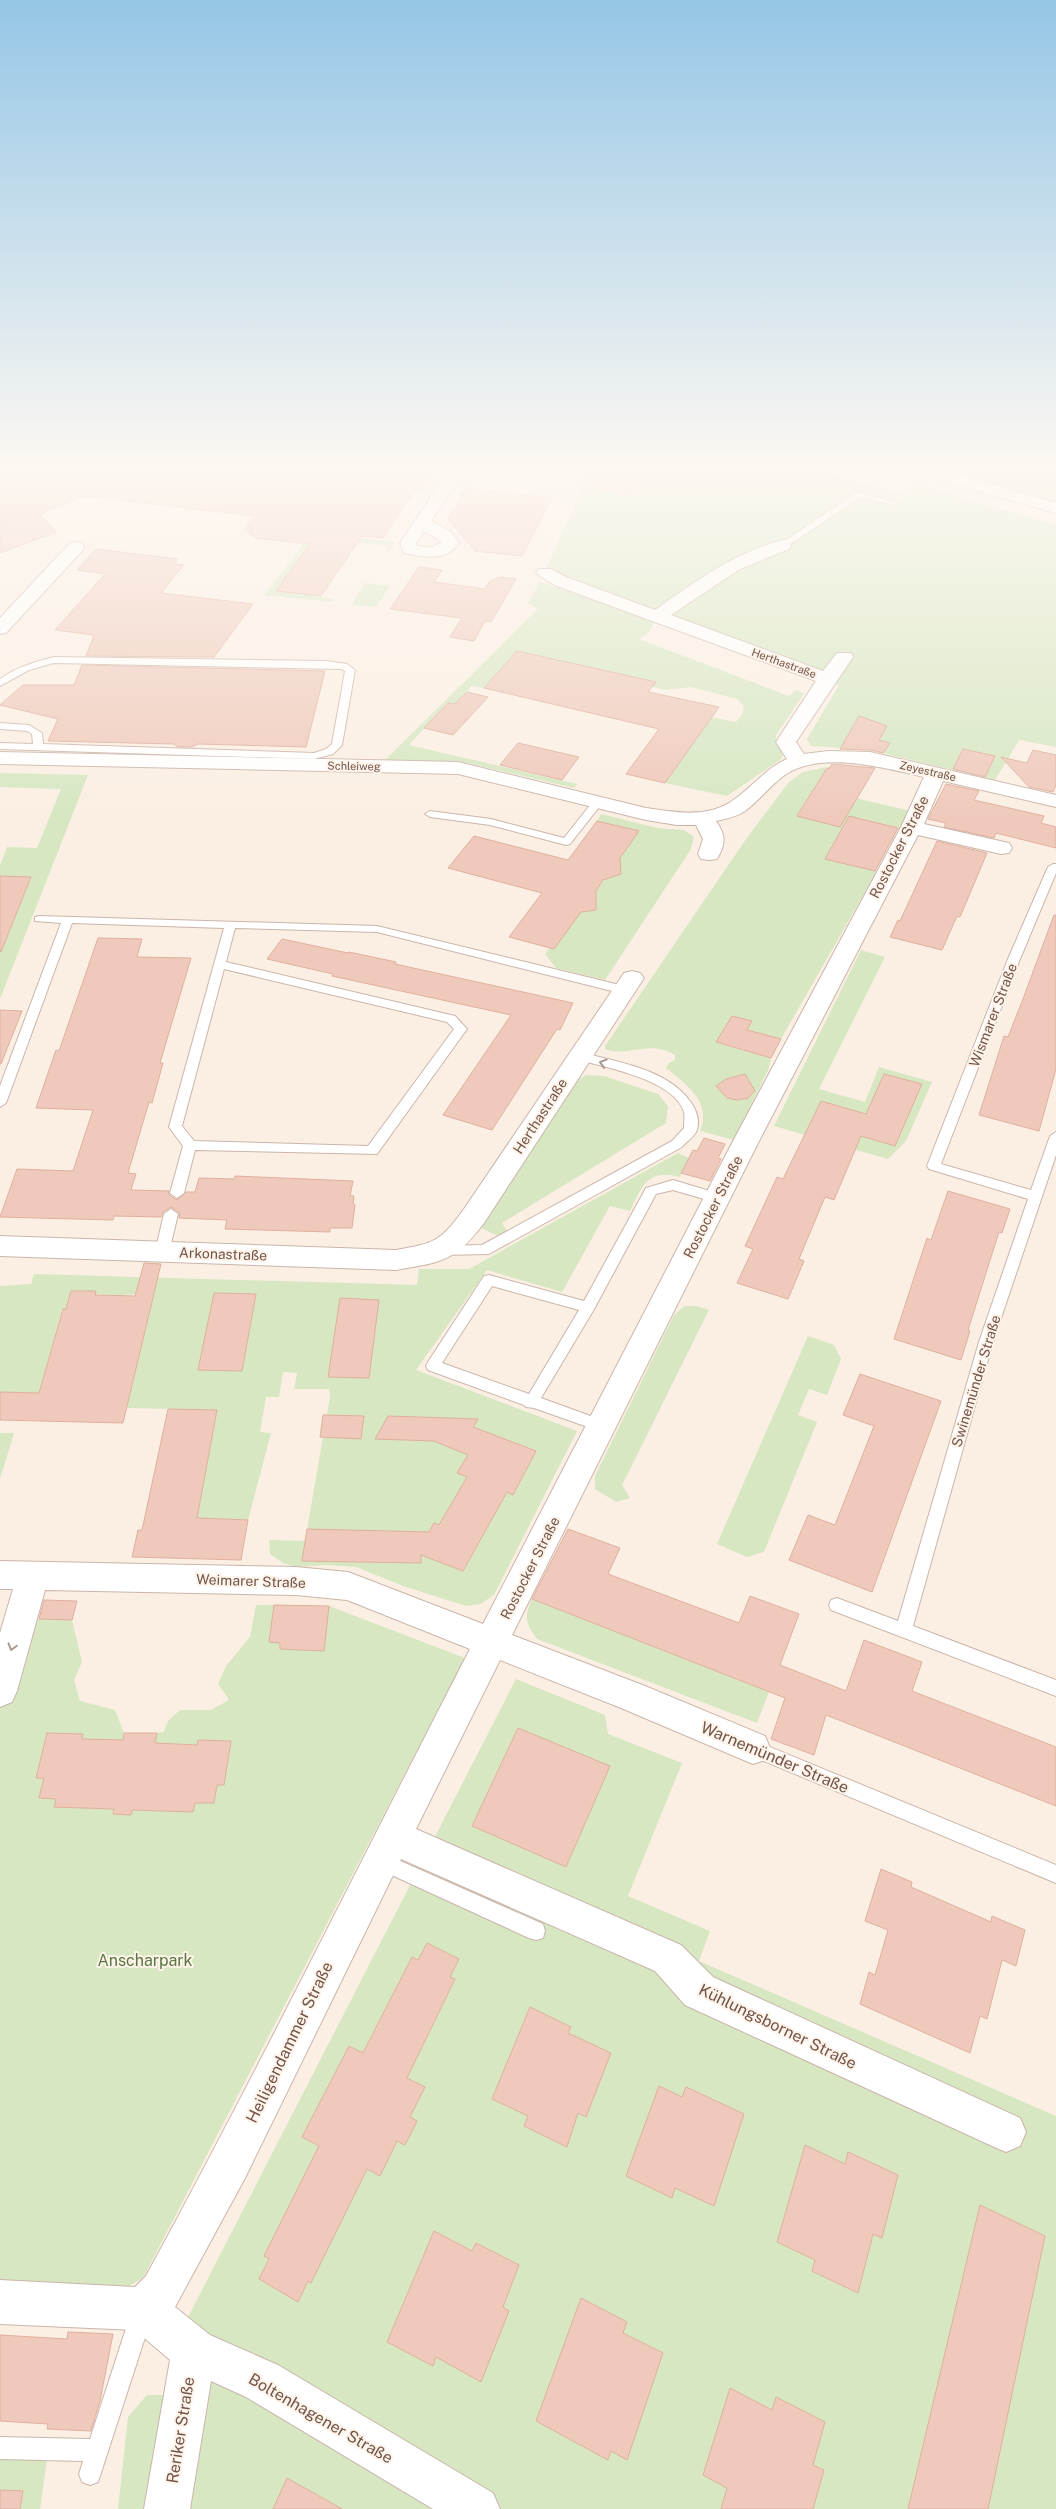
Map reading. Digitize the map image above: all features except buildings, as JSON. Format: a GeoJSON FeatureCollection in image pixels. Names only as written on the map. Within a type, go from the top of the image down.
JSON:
{"type":"FeatureCollection","features":[{"type":"Feature","properties":{"kind":"street"},"geometry":{"type":"LineString","coordinates":[[0,629],[42,584]]}},
{"type":"Feature","properties":{"kind":"street","name":"Herthastraße"},"geometry":{"type":"LineString","coordinates":[[569,584],[827,679]]}},
{"type":"Feature","properties":{"kind":"street"},"geometry":{"type":"LineString","coordinates":[[658,616],[706,584]]}},
{"type":"Feature","properties":{"kind":"street","name":"Herthastraße"},"geometry":{"type":"LineString","coordinates":[[799,761],[786,742],[827,679],[844,657]]}},
{"type":"Feature","properties":{"kind":"street","name":"Zeyestraße"},"geometry":{"type":"LineString","coordinates":[[799,761],[828,757],[870,758],[1056,800]]}},
{"type":"Feature","properties":{"kind":"street","name":"Schleiweg"},"geometry":{"type":"LineString","coordinates":[[0,758],[458,768],[677,819],[702,819]]}},
{"type":"Feature","properties":{"kind":"street"},"geometry":{"type":"LineString","coordinates":[[710,854],[715,846],[714,831],[702,819],[736,808],[782,770],[799,761]]}},
{"type":"Feature","properties":{"kind":"street","name":"Rostocker Straße"},"geometry":{"type":"LineString","coordinates":[[492,1642],[718,1198],[912,827],[936,773]]}},
{"type":"Feature","properties":{"kind":"street"},"geometry":{"type":"LineString","coordinates":[[912,827],[1001,848]]}},
{"type":"Feature","properties":{"kind":"street","name":"Herthastraße"},"geometry":{"type":"LineString","coordinates":[[444,1251],[457,1240],[474,1216],[628,984]]}},
{"type":"Feature","properties":{"kind":"street","name":"Arkonastraße"},"geometry":{"type":"LineString","coordinates":[[0,1246],[396,1260],[444,1251]]}},
{"type":"Feature","properties":{"kind":"street","name":"Weimarer Straße"},"geometry":{"type":"LineString","coordinates":[[0,1575],[296,1581],[348,1586],[492,1642]]}},
{"type":"Feature","properties":{"kind":"street"},"geometry":{"type":"LineString","coordinates":[[0,1691],[33,1576]]}},
{"type":"Feature","properties":{"kind":"street","name":"Warnemünder Straße"},"geometry":{"type":"LineString","coordinates":[[492,1642],[633,1697],[753,1748]]}},
{"type":"Feature","properties":{"kind":"street","name":"Heiligendammer Straße"},"geometry":{"type":"LineString","coordinates":[[143,2309],[162,2291],[185,2249],[492,1642]]}},
{"type":"Feature","properties":{"kind":"street","name":"Kühlungsborner Straße"},"geometry":{"type":"LineString","coordinates":[[387,1849],[668,1958],[698,1991],[1006,2132]]}},
{"type":"Feature","properties":{"kind":"street"},"geometry":{"type":"LineString","coordinates":[[0,2302],[143,2309]]}},
{"type":"Feature","properties":{"kind":"street","name":"Boltenhagener Straße"},"geometry":{"type":"LineString","coordinates":[[143,2309],[194,2351],[262,2381],[477,2509]]}},
{"type":"Feature","properties":{"kind":"street","name":"Reriker Straße"},"geometry":{"type":"LineString","coordinates":[[167,2509],[194,2351]]}},
{"type":"Feature","properties":{"kind":"lane"},"geometry":{"type":"LineString","coordinates":[[0,683],[15,672],[32,665],[54,660],[327,664],[344,666],[350,670],[337,745],[332,751],[314,756],[0,746]]}},
{"type":"Feature","properties":{"kind":"lane"},"geometry":{"type":"LineString","coordinates":[[0,726],[30,728],[37,733],[38,748]]}},
{"type":"Feature","properties":{"kind":"lane"},"geometry":{"type":"LineString","coordinates":[[430,814],[491,822],[566,842],[598,802]]}},
{"type":"Feature","properties":{"kind":"lane","name":"Wismarer Straße"},"geometry":{"type":"LineString","coordinates":[[1035,1196],[934,1166],[1014,959],[1053,867],[1056,868]]}},
{"type":"Feature","properties":{"kind":"lane"},"geometry":{"type":"LineString","coordinates":[[39,919],[376,929],[628,984]]}},
{"type":"Feature","properties":{"kind":"lane"},"geometry":{"type":"LineString","coordinates":[[0,1103],[68,919]]}},
{"type":"Feature","properties":{"kind":"lane"},"geometry":{"type":"LineString","coordinates":[[220,964],[451,1019],[461,1029],[372,1151],[190,1145],[175,1127],[220,964],[232,924]]}},
{"type":"Feature","properties":{"kind":"lane"},"geometry":{"type":"LineString","coordinates":[[444,1251],[484,1250],[677,1144],[691,1129],[690,1111],[678,1095],[657,1080],[579,1056]]}},
{"type":"Feature","properties":{"kind":"lane","name":"Swinemünder Straße"},"geometry":{"type":"LineString","coordinates":[[904,1630],[986,1342],[1056,1136]]}},
{"type":"Feature","properties":{"kind":"lane"},"geometry":{"type":"LineString","coordinates":[[177,1193],[190,1145]]}},
{"type":"Feature","properties":{"kind":"lane"},"geometry":{"type":"LineString","coordinates":[[531,1403],[588,1307],[651,1191],[672,1185],[718,1198]]}},
{"type":"Feature","properties":{"kind":"lane"},"geometry":{"type":"LineString","coordinates":[[162,1252],[171,1214]]}},
{"type":"Feature","properties":{"kind":"lane"},"geometry":{"type":"LineString","coordinates":[[588,1307],[489,1280],[433,1366],[531,1403],[602,1426]]}},
{"type":"Feature","properties":{"kind":"lane"},"geometry":{"type":"LineString","coordinates":[[837,1605],[1056,1688]]}},
{"type":"Feature","properties":{"kind":"lane","name":"Warnemünder Straße"},"geometry":{"type":"LineString","coordinates":[[753,1748],[1056,1874]]}},
{"type":"Feature","properties":{"kind":"lane"},"geometry":{"type":"LineString","coordinates":[[387,1849],[536,1931]]}},
{"type":"Feature","properties":{"kind":"lane"},"geometry":{"type":"LineString","coordinates":[[90,2474],[143,2309]]}},
{"type":"Feature","properties":{"kind":"lane"},"geometry":{"type":"LineString","coordinates":[[0,2448],[98,2450]]}},
{"type":"Feature","properties":{"kind":"green space"},"geometry":{"type":"Polygon","coordinates":[[[273,584],[281,584],[277,590],[334,599],[332,602],[265,595],[273,584]]]}},
{"type":"Feature","properties":{"kind":"green space"},"geometry":{"type":"Polygon","coordinates":[[[364,584],[390,586],[376,607],[352,605],[364,584]]]}},
{"type":"Feature","properties":{"kind":"green space"},"geometry":{"type":"Polygon","coordinates":[[[539,584],[546,584],[655,621],[649,632],[639,639],[789,696],[797,690],[804,694],[776,735],[776,741],[784,748],[785,753],[780,760],[727,796],[665,783],[712,717],[736,722],[743,713],[744,706],[737,699],[691,687],[665,690],[518,651],[484,688],[472,686],[455,704],[447,703],[409,745],[577,784],[574,788],[467,763],[384,761],[538,609],[528,603],[539,584]]]}},
{"type":"Feature","properties":{"kind":"green space"},"geometry":{"type":"Polygon","coordinates":[[[583,584],[1056,584],[1056,747],[1019,740],[995,780],[870,750],[811,746],[807,739],[839,685],[825,682],[583,584]]]}},
{"type":"Feature","properties":{"kind":"green space"},"geometry":{"type":"Polygon","coordinates":[[[832,766],[841,771],[827,768],[797,816],[834,825],[851,797],[911,811],[902,829],[858,818],[826,859],[877,871],[781,1039],[747,1030],[752,1021],[732,1016],[717,1043],[771,1058],[769,1068],[734,1140],[700,1131],[703,1111],[700,1103],[689,1087],[666,1068],[669,1063],[675,1060],[675,1055],[666,1051],[648,1048],[614,1051],[605,1049],[605,1046],[744,842],[789,782],[803,772],[832,766]]]}},
{"type":"Feature","properties":{"kind":"green space"},"geometry":{"type":"Polygon","coordinates":[[[0,773],[88,775],[0,999],[0,954],[31,878],[0,876],[0,866],[7,847],[37,848],[61,789],[0,787],[0,773]]]}},
{"type":"Feature","properties":{"kind":"green space"},"geometry":{"type":"Polygon","coordinates":[[[601,814],[657,828],[684,830],[694,837],[691,849],[605,980],[556,968],[545,954],[550,948],[554,949],[606,877],[612,877],[621,873],[614,865],[638,831],[597,821],[601,814]]]}},
{"type":"Feature","properties":{"kind":"green space"},"geometry":{"type":"Polygon","coordinates":[[[861,950],[885,957],[819,1089],[865,1102],[879,1067],[932,1082],[906,1141],[888,1159],[774,1126],[861,950]]]}},
{"type":"Feature","properties":{"kind":"green space"},"geometry":{"type":"Polygon","coordinates":[[[586,1075],[604,1076],[658,1094],[668,1106],[666,1123],[502,1223],[508,1232],[496,1235],[479,1227],[571,1084],[586,1075]]]}},
{"type":"Feature","properties":{"kind":"green space"},"geometry":{"type":"Polygon","coordinates":[[[678,1153],[689,1158],[680,1177],[660,1175],[653,1177],[638,1194],[630,1211],[610,1206],[562,1292],[487,1270],[416,1370],[577,1431],[494,1595],[480,1604],[466,1606],[406,1587],[356,1567],[326,1565],[296,1567],[283,1563],[270,1554],[269,1540],[305,1541],[330,1397],[329,1389],[294,1389],[297,1373],[283,1372],[279,1397],[266,1397],[260,1432],[271,1433],[248,1520],[197,1518],[217,1410],[127,1408],[154,1292],[112,1295],[71,1291],[66,1309],[62,1309],[39,1393],[0,1392],[0,1286],[31,1284],[34,1274],[417,1285],[419,1269],[469,1269],[678,1153]]]}},
{"type":"Feature","properties":{"kind":"green space"},"geometry":{"type":"Polygon","coordinates":[[[685,1306],[697,1306],[709,1310],[622,1485],[630,1498],[616,1502],[595,1489],[595,1476],[674,1315],[685,1306]]]}},
{"type":"Feature","properties":{"kind":"green space"},"geometry":{"type":"Polygon","coordinates":[[[808,1336],[834,1345],[841,1359],[827,1395],[809,1389],[798,1415],[817,1422],[764,1552],[747,1557],[717,1544],[808,1336]]]}},
{"type":"Feature","properties":{"kind":"green space"},"geometry":{"type":"Polygon","coordinates":[[[0,1433],[14,1433],[0,1479],[0,1433]]]}},
{"type":"Feature","properties":{"kind":"green space"},"geometry":{"type":"Polygon","coordinates":[[[532,1599],[769,1692],[757,1723],[537,1639],[530,1629],[527,1620],[532,1599]]]}},
{"type":"Feature","properties":{"kind":"green space","name":"Anscharpark"},"geometry":{"type":"Polygon","coordinates":[[[256,1605],[329,1606],[465,1658],[143,2278],[120,2291],[0,2283],[0,1691],[20,1619],[72,1620],[82,1662],[74,1680],[80,1701],[115,1710],[124,1733],[123,1740],[82,1739],[82,1734],[47,1733],[36,1777],[44,1778],[39,1798],[56,1799],[54,1807],[114,1809],[131,1815],[132,1810],[193,1812],[195,1803],[214,1803],[217,1785],[224,1785],[231,1741],[198,1740],[197,1745],[155,1743],[157,1733],[164,1732],[168,1721],[180,1710],[211,1710],[229,1700],[218,1684],[226,1666],[250,1637],[256,1605]]]}},
{"type":"Feature","properties":{"kind":"green space"},"geometry":{"type":"Polygon","coordinates":[[[516,1679],[605,1715],[608,1734],[682,1763],[628,1896],[710,1931],[699,1961],[1056,2116],[1056,2509],[168,2509],[184,2325],[516,1679]]]}},
{"type":"Feature","properties":{"kind":"green space"},"geometry":{"type":"Polygon","coordinates":[[[147,2395],[177,2395],[159,2509],[118,2509],[128,2417],[147,2395]]]}},
{"type":"Feature","properties":{"kind":"green space"},"geometry":{"type":"Polygon","coordinates":[[[0,2460],[47,2460],[40,2509],[0,2509],[0,2460]]]}}]}
